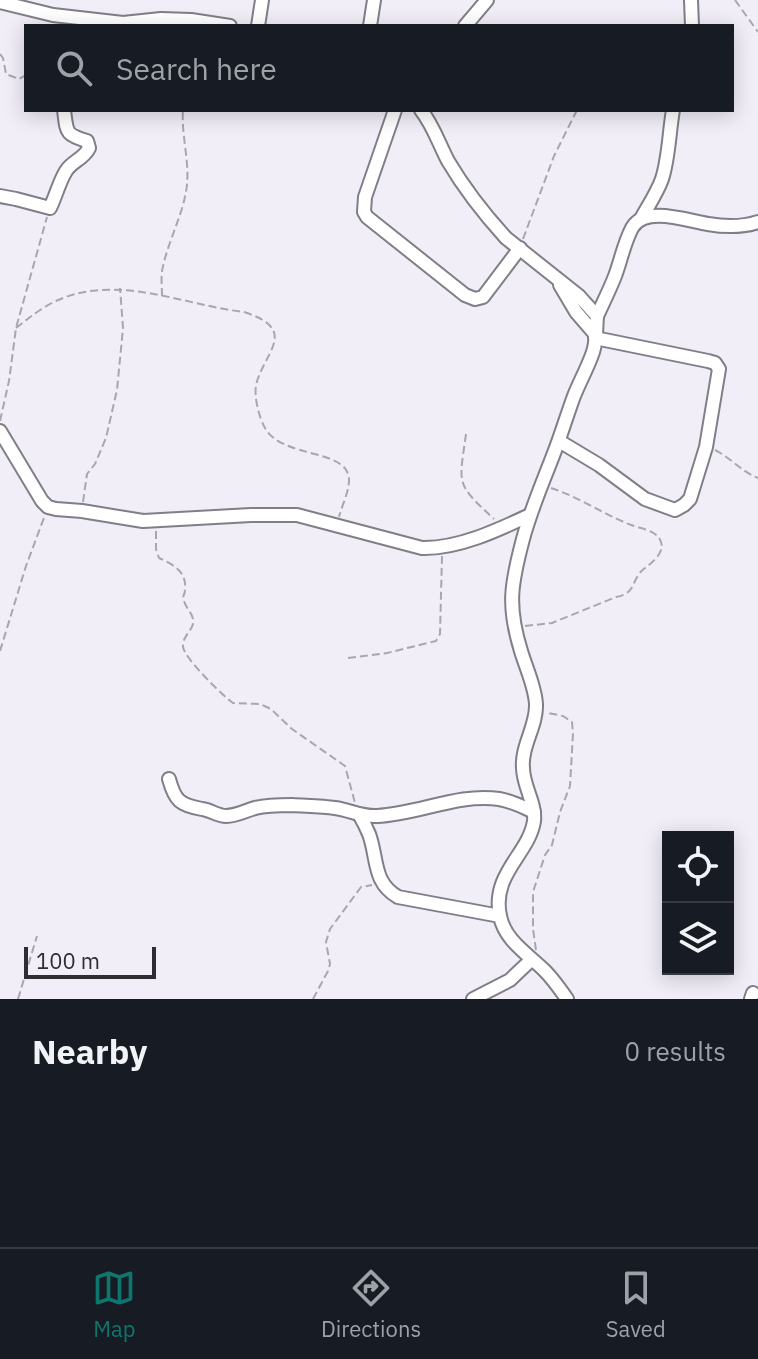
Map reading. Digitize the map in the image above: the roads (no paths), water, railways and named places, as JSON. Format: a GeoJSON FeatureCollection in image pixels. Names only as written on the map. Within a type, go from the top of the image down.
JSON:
{"type":"FeatureCollection","features":[{"type":"Feature","properties":{"kind":"street"},"geometry":{"type":"LineString","coordinates":[[258,24],[262,0]]}},
{"type":"Feature","properties":{"kind":"street"},"geometry":{"type":"LineString","coordinates":[[370,24],[374,0]]}},
{"type":"Feature","properties":{"kind":"street"},"geometry":{"type":"LineString","coordinates":[[467,24],[487,0]]}},
{"type":"Feature","properties":{"kind":"street"},"geometry":{"type":"LineString","coordinates":[[691,0],[692,24]]}},
{"type":"Feature","properties":{"kind":"street"},"geometry":{"type":"LineString","coordinates":[[0,2],[53,15],[123,23],[161,19],[217,24]]}},
{"type":"Feature","properties":{"kind":"street"},"geometry":{"type":"LineString","coordinates":[[42,24],[53,15]]}},
{"type":"Feature","properties":{"kind":"street"},"geometry":{"type":"LineString","coordinates":[[0,196],[50,208],[65,172],[86,155],[89,148],[87,141],[69,134],[64,112]]}},
{"type":"Feature","properties":{"kind":"street"},"geometry":{"type":"LineString","coordinates":[[394,112],[365,197],[364,212],[367,217],[465,295],[475,299],[483,297],[520,248]]}},
{"type":"Feature","properties":{"kind":"street"},"geometry":{"type":"LineString","coordinates":[[423,112],[449,161],[497,228],[579,296],[597,316]]}},
{"type":"Feature","properties":{"kind":"street"},"geometry":{"type":"LineString","coordinates":[[567,999],[534,955],[506,933],[500,916],[499,904],[507,870],[530,836],[534,821],[522,761],[536,710],[514,626],[511,598],[530,515],[594,349],[597,316],[634,225],[641,219],[660,184],[673,112]]}},
{"type":"Feature","properties":{"kind":"street"},"geometry":{"type":"LineString","coordinates":[[641,219],[676,217],[728,226],[758,222]]}},
{"type":"Feature","properties":{"kind":"street"},"geometry":{"type":"LineString","coordinates":[[555,278],[595,336],[715,363],[719,369],[706,447],[690,499],[675,510],[645,499],[599,465],[559,441]]}},
{"type":"Feature","properties":{"kind":"street"},"geometry":{"type":"LineString","coordinates":[[0,431],[42,501],[56,509],[143,521],[297,515],[422,548],[443,547],[530,515]]}},
{"type":"Feature","properties":{"kind":"street"},"geometry":{"type":"LineString","coordinates":[[169,779],[182,803],[222,816],[260,807],[287,805],[340,809],[360,816],[385,816],[465,798],[514,803],[534,812]]}},
{"type":"Feature","properties":{"kind":"street"},"geometry":{"type":"LineString","coordinates":[[360,816],[369,834],[379,876],[388,891],[398,897],[500,916]]}},
{"type":"Feature","properties":{"kind":"street"},"geometry":{"type":"LineString","coordinates":[[473,999],[510,980],[534,955]]}}]}
